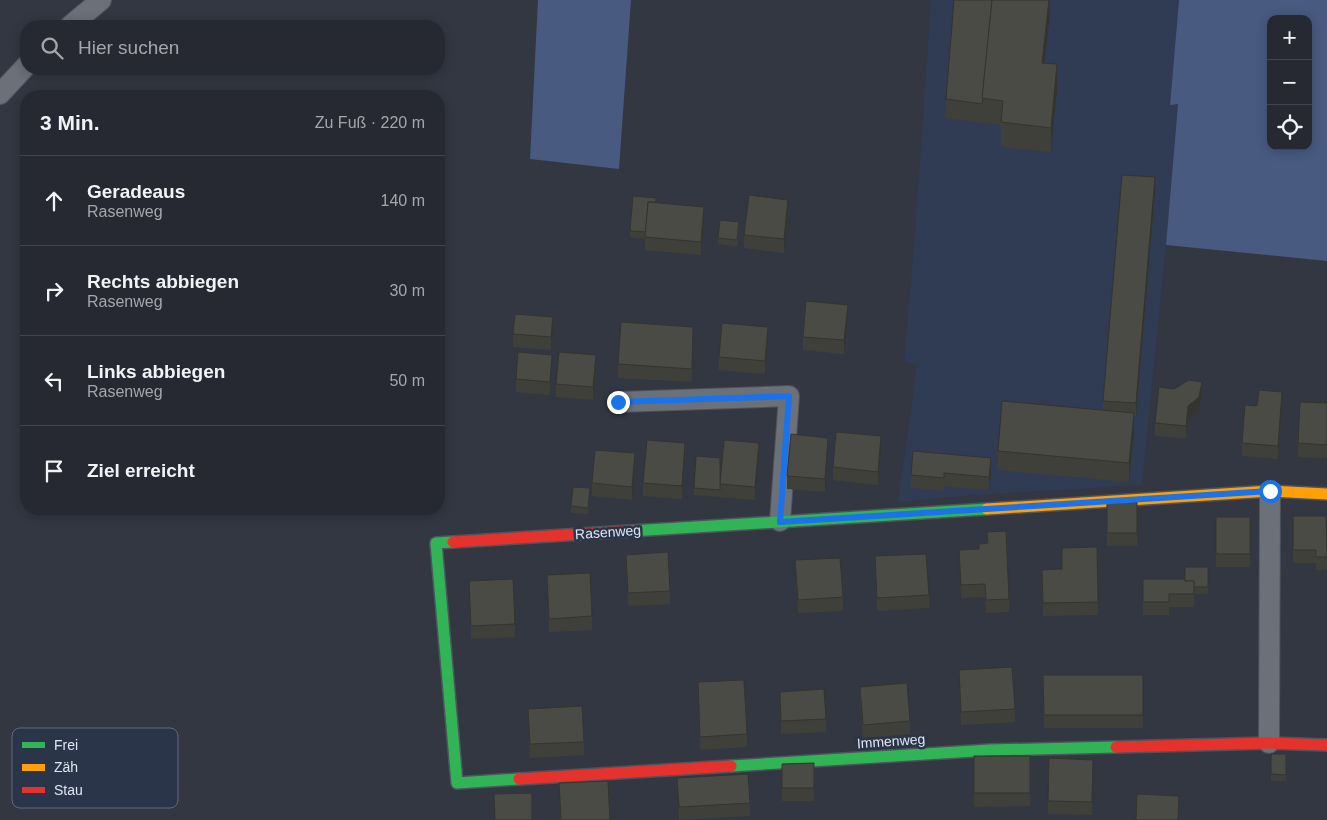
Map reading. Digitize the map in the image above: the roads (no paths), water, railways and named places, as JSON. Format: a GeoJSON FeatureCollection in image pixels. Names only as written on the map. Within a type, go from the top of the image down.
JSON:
{"type":"FeatureCollection","features":[{"type":"Feature","properties":{"kind":"street"},"geometry":{"type":"LineString","coordinates":[[77,20],[100,0]]}},
{"type":"Feature","properties":{"kind":"street"},"geometry":{"type":"LineString","coordinates":[[0,94],[20,72]]}},
{"type":"Feature","properties":{"kind":"street"},"geometry":{"type":"LineString","coordinates":[[618,402],[789,396],[780,522]]}},
{"type":"Feature","properties":{"kind":"street"},"geometry":{"type":"LineString","coordinates":[[1269,743],[1270,491]]}},
{"type":"Feature","properties":{"kind":"street","name":"Rasenweg"},"geometry":{"type":"LineString","coordinates":[[457,783],[436,542],[1270,491],[1327,494]]}},
{"type":"Feature","properties":{"kind":"street","name":"Immenweg"},"geometry":{"type":"LineString","coordinates":[[457,783],[990,750],[1269,743],[1327,744]]}}]}
